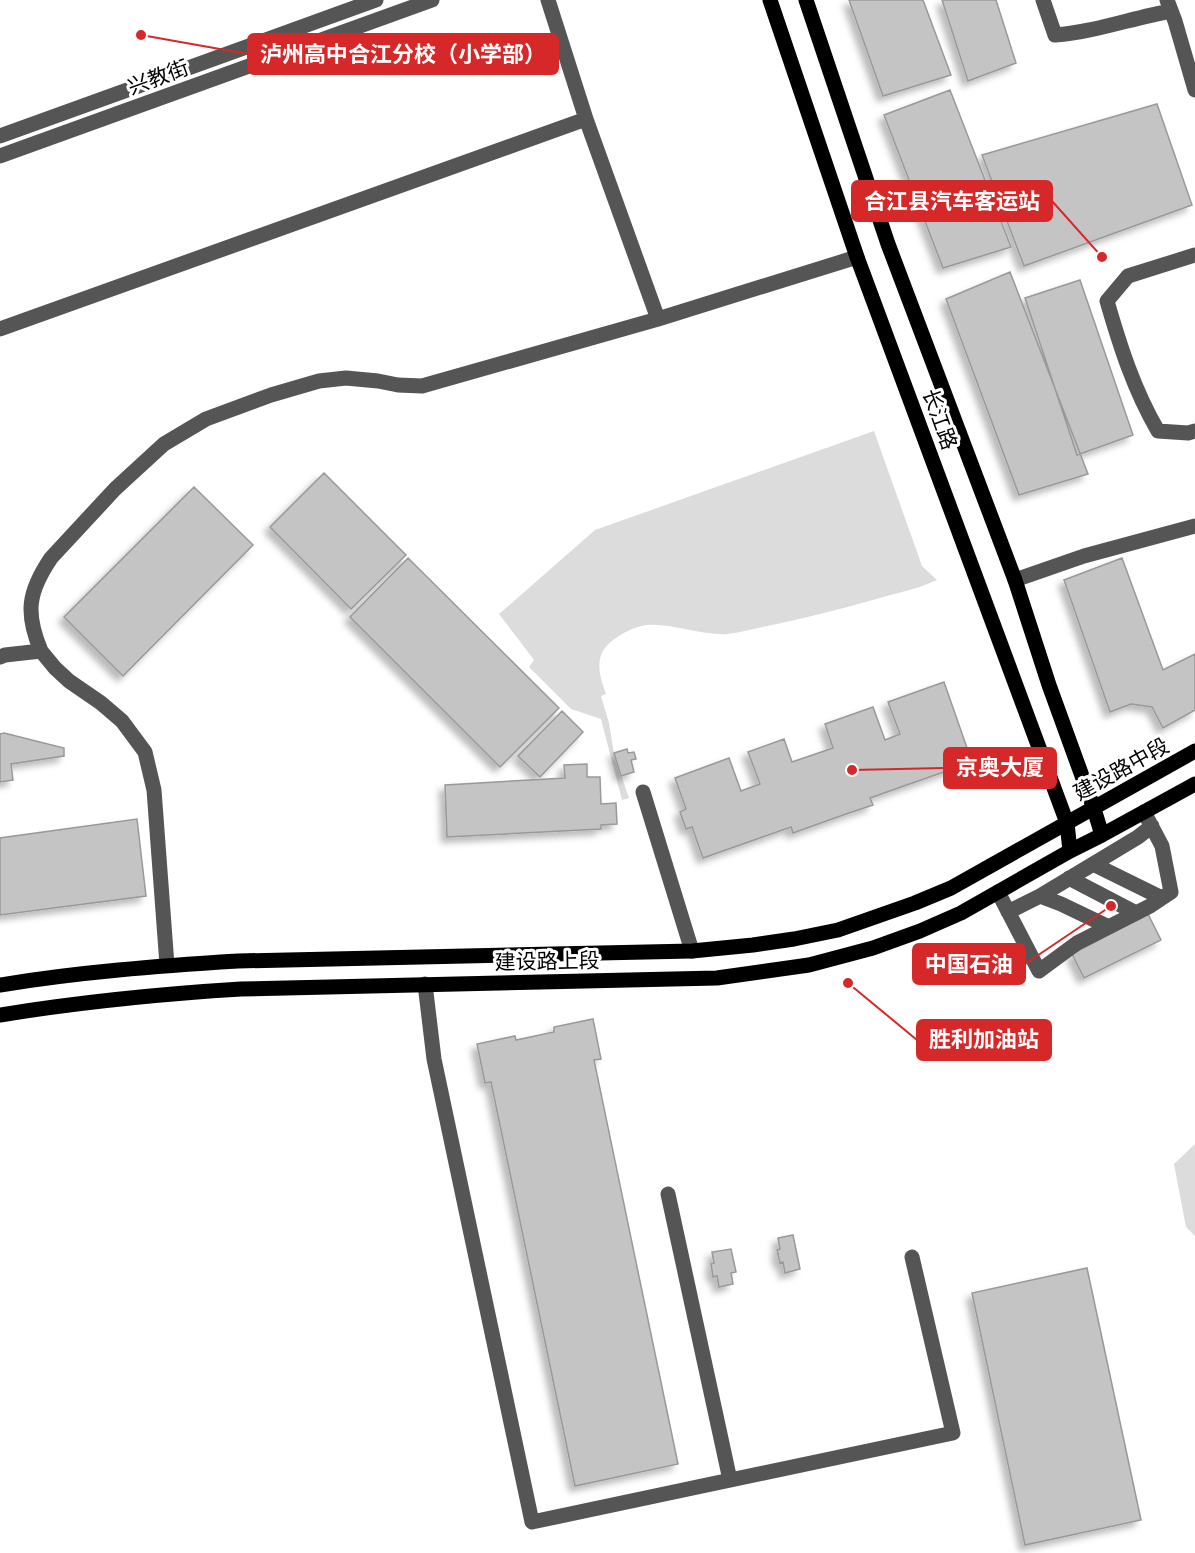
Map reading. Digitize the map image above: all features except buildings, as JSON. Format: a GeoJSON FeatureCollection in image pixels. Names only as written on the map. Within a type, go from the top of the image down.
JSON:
{"type":"FeatureCollection","features":[{"type":"Feature","properties":{"kind":"main road","name":"长江路"},"geometry":{"type":"LineString","coordinates":[[770,0],[858,257],[1067,823],[1070,851]]}},
{"type":"Feature","properties":{"kind":"main road","name":"长江路"},"geometry":{"type":"LineString","coordinates":[[806,0],[888,244],[1015,580],[1102,835]]}},
{"type":"Feature","properties":{"kind":"main road","name":"建设路中段"},"geometry":{"type":"LineString","coordinates":[[1067,823],[1195,752]]}},
{"type":"Feature","properties":{"kind":"main road"},"geometry":{"type":"LineString","coordinates":[[1070,851],[1195,784]]}},
{"type":"Feature","properties":{"kind":"main road","name":"建设路上段"},"geometry":{"type":"LineString","coordinates":[[0,986],[52,977],[167,965],[238,961],[692,951],[794,939],[838,930],[951,888],[1067,823]]}},
{"type":"Feature","properties":{"kind":"main road","name":"建设路上段"},"geometry":{"type":"LineString","coordinates":[[0,1015],[54,1006],[174,993],[241,989],[717,978],[809,965],[873,948],[920,931],[961,913],[1070,851]]}},
{"type":"Feature","properties":{"kind":"street","name":"兴教街"},"geometry":{"type":"LineString","coordinates":[[0,136],[376,0]]}},
{"type":"Feature","properties":{"kind":"street","name":"兴教街"},"geometry":{"type":"LineString","coordinates":[[0,156],[432,0]]}},
{"type":"Feature","properties":{"kind":"street"},"geometry":{"type":"LineString","coordinates":[[548,0],[586,118],[658,319]]}},
{"type":"Feature","properties":{"kind":"street"},"geometry":{"type":"LineString","coordinates":[[1043,0],[1055,35],[1074,33],[1142,16],[1169,6],[1195,90]]}},
{"type":"Feature","properties":{"kind":"street"},"geometry":{"type":"LineString","coordinates":[[0,329],[586,118]]}},
{"type":"Feature","properties":{"kind":"street"},"geometry":{"type":"LineString","coordinates":[[1195,255],[1128,276],[1107,301],[1122,353],[1146,410],[1158,431],[1188,433],[1195,431]]}},
{"type":"Feature","properties":{"kind":"street"},"geometry":{"type":"LineString","coordinates":[[167,965],[154,790],[145,752],[122,721],[69,681],[40,651],[30,618],[33,592],[51,558],[114,489],[164,444],[206,419],[319,381],[346,378],[422,386],[658,319],[858,257]]}},
{"type":"Feature","properties":{"kind":"street"},"geometry":{"type":"LineString","coordinates":[[1015,580],[1084,556],[1195,526]]}},
{"type":"Feature","properties":{"kind":"street"},"geometry":{"type":"LineString","coordinates":[[0,657],[40,651]]}},
{"type":"Feature","properties":{"kind":"street"},"geometry":{"type":"LineString","coordinates":[[643,792],[692,951]]}},
{"type":"Feature","properties":{"kind":"street"},"geometry":{"type":"LineString","coordinates":[[998,892],[1040,971],[1077,943],[1150,906],[1171,892],[1162,846],[1144,812]]}},
{"type":"Feature","properties":{"kind":"street"},"geometry":{"type":"LineString","coordinates":[[1008,912],[1040,896],[1138,837],[1152,826]]}},
{"type":"Feature","properties":{"kind":"street"},"geometry":{"type":"LineString","coordinates":[[1093,864],[1162,898]]}},
{"type":"Feature","properties":{"kind":"street"},"geometry":{"type":"LineString","coordinates":[[1069,878],[1136,913]]}},
{"type":"Feature","properties":{"kind":"street"},"geometry":{"type":"LineString","coordinates":[[1040,896],[1108,927]]}},
{"type":"Feature","properties":{"kind":"street"},"geometry":{"type":"LineString","coordinates":[[425,984],[434,1059],[532,1522],[952,1432],[912,1257]]}},
{"type":"Feature","properties":{"kind":"street"},"geometry":{"type":"LineString","coordinates":[[668,1194],[730,1480]]}},
{"type":"Feature","properties":{"kind":"shaded area"},"geometry":{"type":"Polygon","coordinates":[[[874,431],[922,566],[937,580],[920,587],[831,611],[740,632],[717,634],[671,626],[650,625],[635,628],[616,638],[604,650],[599,663],[606,694],[601,696],[609,723],[614,754],[629,798],[622,800],[601,719],[571,709],[529,667],[534,660],[499,614],[595,530],[874,431]]]}},
{"type":"Feature","properties":{"kind":"shaded area"},"geometry":{"type":"Polygon","coordinates":[[[1195,1144],[1195,1236],[1186,1227],[1174,1164],[1195,1144]]]}},
{"type":"Feature","properties":{"kind":"place","name":"泸州高中合江分校（小学部）"},"geometry":{"type":"Point","coordinates":[141,35]}},
{"type":"Feature","properties":{"kind":"place","name":"合江县汽车客运站"},"geometry":{"type":"Point","coordinates":[1102,257]}},
{"type":"Feature","properties":{"kind":"place","name":"京奥大厦"},"geometry":{"type":"Point","coordinates":[852,770]}},
{"type":"Feature","properties":{"kind":"place","name":"中国石油"},"geometry":{"type":"Point","coordinates":[1111,906]}},
{"type":"Feature","properties":{"kind":"place","name":"胜利加油站"},"geometry":{"type":"Point","coordinates":[848,983]}}]}
